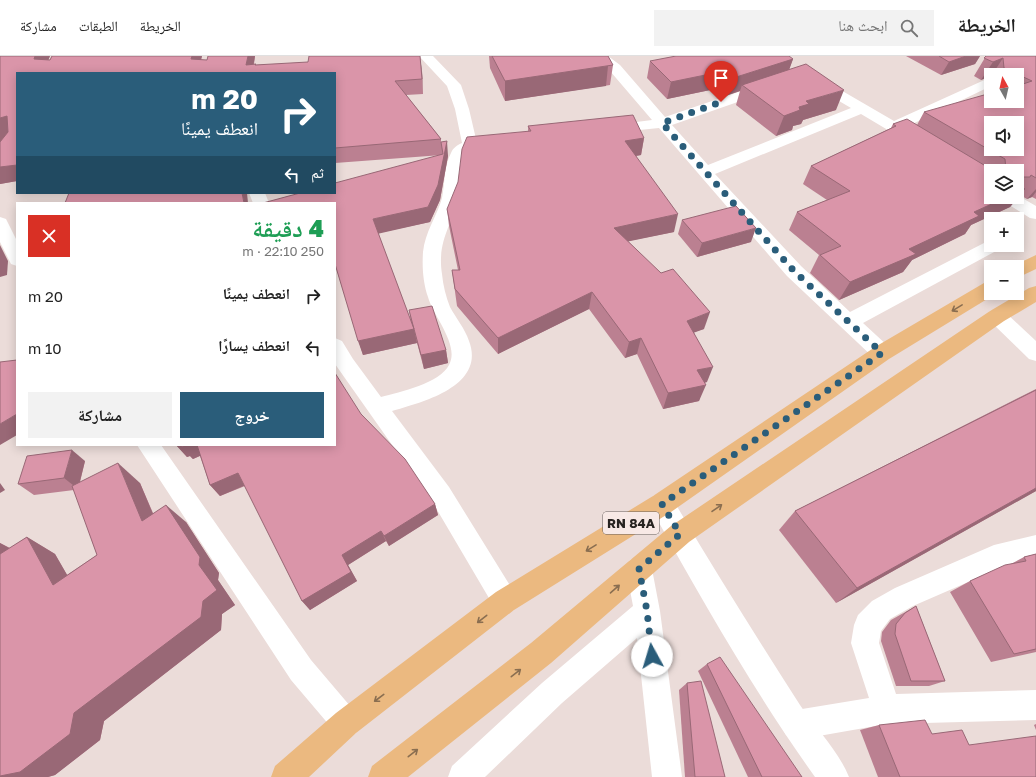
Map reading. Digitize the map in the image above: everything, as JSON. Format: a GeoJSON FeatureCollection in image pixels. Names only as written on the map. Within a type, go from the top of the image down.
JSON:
{"type":"FeatureCollection","features":[{"type":"Feature","properties":{"kind":"main road"},"geometry":{"type":"LineString","coordinates":[[1024,268],[1036,262]]}},
{"type":"Feature","properties":{"kind":"main road","name":"RN 84A"},"geometry":{"type":"LineString","coordinates":[[286,777],[346,723],[505,601],[662,504],[882,353],[984,292]]}},
{"type":"Feature","properties":{"kind":"main road","name":"RN 84A"},"geometry":{"type":"LineString","coordinates":[[383,777],[541,653],[680,534],[997,316],[1036,293]]}},
{"type":"Feature","properties":{"kind":"street"},"geometry":{"type":"LineString","coordinates":[[426,56],[454,85],[462,109],[470,146]]}},
{"type":"Feature","properties":{"kind":"street"},"geometry":{"type":"LineString","coordinates":[[600,56],[615,68],[705,172],[794,271],[882,353]]}},
{"type":"Feature","properties":{"kind":"street"},"geometry":{"type":"LineString","coordinates":[[800,77],[811,79],[933,150]]}},
{"type":"Feature","properties":{"kind":"street"},"geometry":{"type":"LineString","coordinates":[[594,130],[662,123],[779,83]]}},
{"type":"Feature","properties":{"kind":"street"},"geometry":{"type":"LineString","coordinates":[[894,127],[984,84]]}},
{"type":"Feature","properties":{"kind":"street"},"geometry":{"type":"LineString","coordinates":[[705,172],[862,109]]}},
{"type":"Feature","properties":{"kind":"street"},"geometry":{"type":"LineString","coordinates":[[377,407],[420,395],[448,379],[458,371],[462,358],[458,339],[437,298],[432,265],[435,238],[450,199],[456,158],[459,151],[470,146],[505,140]]}},
{"type":"Feature","properties":{"kind":"street"},"geometry":{"type":"LineString","coordinates":[[1020,204],[1036,214]]}},
{"type":"Feature","properties":{"kind":"street"},"geometry":{"type":"LineString","coordinates":[[0,223],[16,258]]}},
{"type":"Feature","properties":{"kind":"street"},"geometry":{"type":"LineString","coordinates":[[848,322],[984,250]]}},
{"type":"Feature","properties":{"kind":"street"},"geometry":{"type":"LineString","coordinates":[[997,316],[1036,353]]}},
{"type":"Feature","properties":{"kind":"street"},"geometry":{"type":"LineString","coordinates":[[336,348],[346,365],[441,495],[505,601]]}},
{"type":"Feature","properties":{"kind":"street"},"geometry":{"type":"LineString","coordinates":[[149,446],[174,481],[301,670],[346,723]]}},
{"type":"Feature","properties":{"kind":"street"},"geometry":{"type":"LineString","coordinates":[[662,504],[695,562],[796,725],[834,777]]}},
{"type":"Feature","properties":{"kind":"street"},"geometry":{"type":"LineString","coordinates":[[887,709],[865,643],[868,625],[881,610],[904,597],[1003,554],[1036,547]]}},
{"type":"Feature","properties":{"kind":"street"},"geometry":{"type":"LineString","coordinates":[[639,569],[647,611],[667,777]]}},
{"type":"Feature","properties":{"kind":"street"},"geometry":{"type":"LineString","coordinates":[[463,777],[552,693],[647,611]]}},
{"type":"Feature","properties":{"kind":"street"},"geometry":{"type":"LineString","coordinates":[[796,725],[887,709],[1036,705]]}},
{"type":"Feature","properties":{"kind":"building"},"geometry":{"type":"Polygon","coordinates":[[[0,56],[35,56],[34,59],[50,60],[52,56],[192,56],[191,59],[207,60],[208,56],[248,56],[246,65],[256,64],[255,65],[308,62],[309,56],[420,56],[422,79],[395,81],[441,139],[336,148],[336,72],[16,72],[16,165],[0,167],[0,142],[8,132],[7,116],[0,118],[0,56]]]}},
{"type":"Feature","properties":{"kind":"building"},"geometry":{"type":"Polygon","coordinates":[[[492,56],[608,56],[613,65],[505,81],[492,56]]]}},
{"type":"Feature","properties":{"kind":"building"},"geometry":{"type":"Polygon","coordinates":[[[676,56],[789,56],[793,59],[730,79],[720,72],[671,82],[650,61],[676,56]]]}},
{"type":"Feature","properties":{"kind":"building"},"geometry":{"type":"Polygon","coordinates":[[[939,56],[966,56],[949,62],[939,56]]]}},
{"type":"Feature","properties":{"kind":"building"},"geometry":{"type":"Polygon","coordinates":[[[986,56],[1036,56],[1036,178],[1031,175],[1030,177],[1024,177],[1024,164],[1005,164],[1005,159],[1000,156],[1024,156],[1024,116],[984,116],[984,147],[924,112],[984,95],[984,108],[1024,108],[1024,84],[1032,81],[1024,77],[1024,68],[1004,68],[1003,58],[993,62],[984,58],[986,56]]]}},
{"type":"Feature","properties":{"kind":"building"},"geometry":{"type":"Polygon","coordinates":[[[806,64],[844,90],[806,101],[809,104],[799,107],[800,110],[784,116],[742,85],[806,64]]]}},
{"type":"Feature","properties":{"kind":"building"},"geometry":{"type":"Polygon","coordinates":[[[633,115],[644,138],[625,141],[678,214],[614,228],[661,273],[673,269],[710,312],[687,321],[713,367],[697,370],[706,385],[668,393],[641,338],[629,342],[592,292],[498,338],[455,289],[452,270],[460,270],[447,209],[458,182],[462,149],[467,137],[531,131],[528,126],[633,115]]]}},
{"type":"Feature","properties":{"kind":"building"},"geometry":{"type":"Polygon","coordinates":[[[907,119],[984,165],[984,204],[992,204],[974,212],[979,216],[909,249],[916,254],[850,282],[820,255],[841,246],[797,212],[850,191],[811,166],[896,126],[893,124],[907,119]]]}},
{"type":"Feature","properties":{"kind":"building"},"geometry":{"type":"Polygon","coordinates":[[[447,141],[438,185],[428,207],[373,219],[414,329],[358,341],[336,267],[336,202],[267,202],[296,194],[336,194],[336,183],[443,154],[441,142],[447,141]]]}},
{"type":"Feature","properties":{"kind":"building"},"geometry":{"type":"Polygon","coordinates":[[[69,194],[242,194],[244,202],[65,202],[69,194]]]}},
{"type":"Feature","properties":{"kind":"building"},"geometry":{"type":"Polygon","coordinates":[[[736,206],[756,228],[702,243],[682,220],[736,206]]]}},
{"type":"Feature","properties":{"kind":"building"},"geometry":{"type":"Polygon","coordinates":[[[432,306],[446,350],[421,355],[409,310],[432,306]]]}},
{"type":"Feature","properties":{"kind":"building"},"geometry":{"type":"Polygon","coordinates":[[[16,360],[16,415],[0,424],[0,362],[16,360]]]}},
{"type":"Feature","properties":{"kind":"building"},"geometry":{"type":"Polygon","coordinates":[[[336,375],[361,414],[405,459],[435,504],[384,536],[381,531],[342,555],[351,572],[302,601],[238,473],[210,485],[197,446],[336,446],[336,375]]]}},
{"type":"Feature","properties":{"kind":"building"},"geometry":{"type":"Polygon","coordinates":[[[1036,390],[1036,488],[857,588],[795,511],[1036,390]]]}},
{"type":"Feature","properties":{"kind":"building"},"geometry":{"type":"Polygon","coordinates":[[[72,450],[64,478],[18,484],[27,456],[72,450]]]}},
{"type":"Feature","properties":{"kind":"building"},"geometry":{"type":"Polygon","coordinates":[[[118,463],[142,521],[166,505],[200,557],[199,565],[217,590],[203,601],[201,617],[74,713],[70,734],[20,772],[0,776],[0,554],[27,537],[53,585],[97,555],[72,486],[118,463]]]}},
{"type":"Feature","properties":{"kind":"building"},"geometry":{"type":"Polygon","coordinates":[[[1036,554],[1036,649],[1014,654],[970,581],[1005,565],[1026,561],[1024,557],[1036,554]]]}},
{"type":"Feature","properties":{"kind":"building"},"geometry":{"type":"Polygon","coordinates":[[[916,606],[945,681],[911,681],[895,634],[896,624],[905,613],[916,606]]]}},
{"type":"Feature","properties":{"kind":"building"},"geometry":{"type":"Polygon","coordinates":[[[720,657],[802,777],[762,777],[707,664],[720,657]]]}},
{"type":"Feature","properties":{"kind":"building"},"geometry":{"type":"Polygon","coordinates":[[[701,681],[725,777],[695,777],[687,683],[701,681]]]}},
{"type":"Feature","properties":{"kind":"building"},"geometry":{"type":"Polygon","coordinates":[[[925,720],[932,734],[962,730],[969,745],[1036,736],[1036,777],[900,777],[879,725],[925,720]]]}},
{"type":"Feature","properties":{"kind":"route"},"geometry":{"type":"LineString","coordinates":[[652,656],[647,611],[639,569],[680,534],[662,504],[882,353],[794,271],[729,200],[662,123],[721,102]]}}]}
